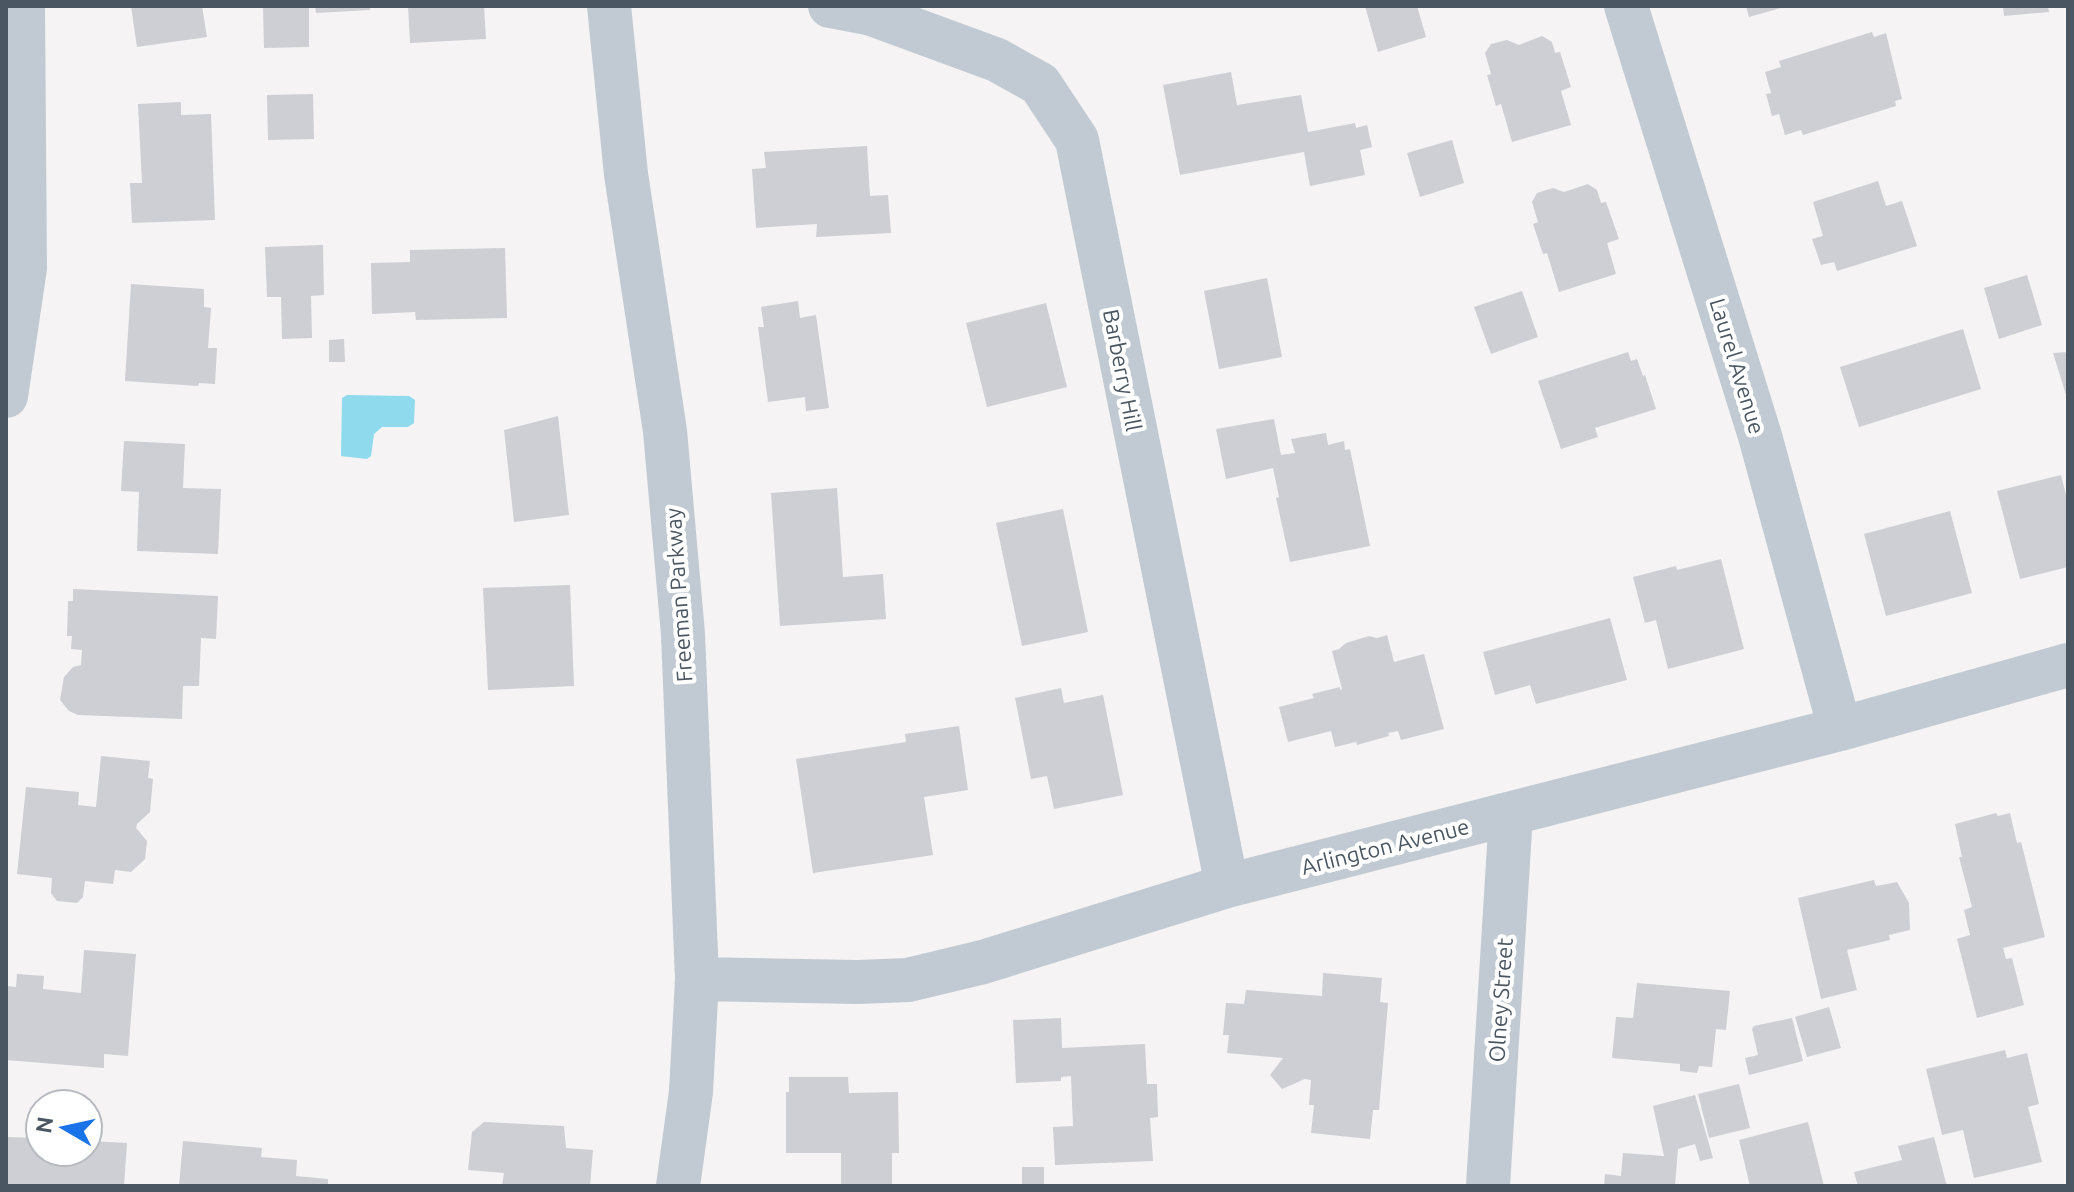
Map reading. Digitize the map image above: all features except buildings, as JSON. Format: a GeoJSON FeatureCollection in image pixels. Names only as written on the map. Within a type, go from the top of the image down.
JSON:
{"type":"FeatureCollection","features":[{"type":"Feature","properties":{"kind":"street"},"geometry":{"type":"LineString","coordinates":[[6,396],[25,268],[23,6]]}},
{"type":"Feature","properties":{"kind":"street","name":"Freeman Parkway"},"geometry":{"type":"LineString","coordinates":[[609,6],[626,174],[665,431],[683,634],[697,979],[691,1092],[678,1186]]}},
{"type":"Feature","properties":{"kind":"street","name":"Barberry Hill"},"geometry":{"type":"LineString","coordinates":[[830,6],[872,14],[997,60],[1040,84],[1077,140],[1227,886]]}},
{"type":"Feature","properties":{"kind":"street","name":"Laurel Avenue"},"geometry":{"type":"LineString","coordinates":[[1626,6],[1760,436],[1840,729]]}},
{"type":"Feature","properties":{"kind":"street","name":"Arlington Avenue"},"geometry":{"type":"LineString","coordinates":[[697,979],[908,980],[983,962],[1227,886],[1840,729],[2068,665]]}},
{"type":"Feature","properties":{"kind":"street","name":"Olney Street"},"geometry":{"type":"LineString","coordinates":[[1488,1186],[1511,814]]}},
{"type":"Feature","properties":{"kind":"water"},"geometry":{"type":"Polygon","coordinates":[[[347,395],[409,396],[415,400],[414,423],[408,427],[382,427],[374,434],[371,456],[367,459],[341,456],[342,398],[347,395]]]}}]}
